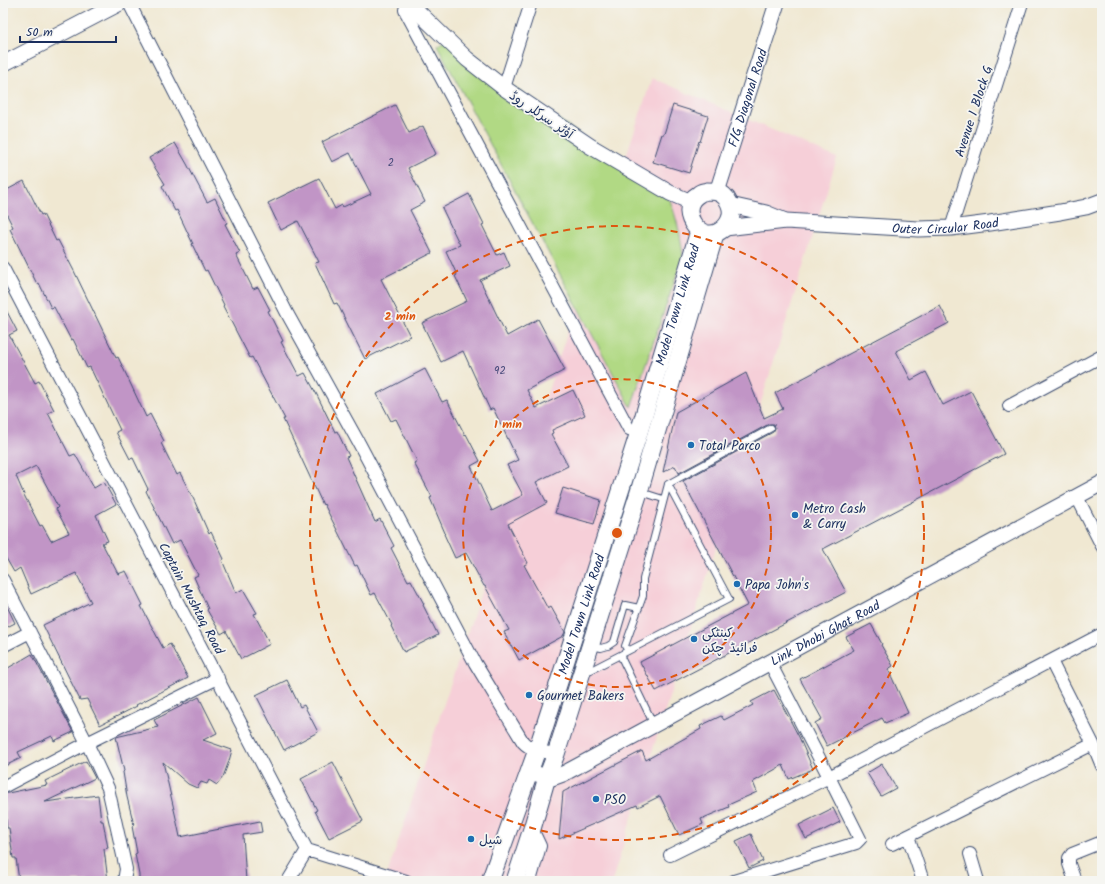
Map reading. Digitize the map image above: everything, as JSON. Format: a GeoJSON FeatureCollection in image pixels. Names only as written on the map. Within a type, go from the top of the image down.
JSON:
{"type":"FeatureCollection","features":[{"type":"Feature","properties":{"kind":"main road"},"geometry":{"type":"LineString","coordinates":[[703,192],[718,192],[727,199],[732,211],[731,217],[713,231],[693,225],[689,218],[691,202],[698,194],[703,192]]}},
{"type":"Feature","properties":{"kind":"main road","name":"Model Town Link Road"},"geometry":{"type":"LineString","coordinates":[[490,881],[537,750],[639,432],[713,231]]}},
{"type":"Feature","properties":{"kind":"main road","name":"Model Town Link Road"},"geometry":{"type":"LineString","coordinates":[[515,881],[639,492],[713,231]]}},
{"type":"Feature","properties":{"kind":"street"},"geometry":{"type":"LineString","coordinates":[[3,64],[120,3]]}},
{"type":"Feature","properties":{"kind":"street"},"geometry":{"type":"LineString","coordinates":[[128,3],[288,314],[360,445],[475,663],[525,745],[537,750],[556,754]]}},
{"type":"Feature","properties":{"kind":"street"},"geometry":{"type":"LineString","coordinates":[[408,3],[405,10],[406,14],[629,429],[639,432]]}},
{"type":"Feature","properties":{"kind":"street","name":"آؤٹر سرکلر روڈ"},"geometry":{"type":"LineString","coordinates":[[408,3],[467,59],[504,88],[590,146],[670,193],[691,202]]}},
{"type":"Feature","properties":{"kind":"street"},"geometry":{"type":"LineString","coordinates":[[504,88],[531,3]]}},
{"type":"Feature","properties":{"kind":"street","name":"F/G Diagonal Road"},"geometry":{"type":"LineString","coordinates":[[718,192],[777,3]]}},
{"type":"Feature","properties":{"kind":"street","name":"Avenue 1 Block G"},"geometry":{"type":"LineString","coordinates":[[951,228],[1022,3]]}},
{"type":"Feature","properties":{"kind":"street","name":"Outer Circular Road"},"geometry":{"type":"LineString","coordinates":[[713,231],[786,221],[918,229],[951,228],[1060,212],[1086,207],[1102,201]]}},
{"type":"Feature","properties":{"kind":"street","name":"Outer Circular Road"},"geometry":{"type":"LineString","coordinates":[[730,205],[766,213],[786,221]]}},
{"type":"Feature","properties":{"kind":"street","name":"Captain Mushtaq Road"},"geometry":{"type":"LineString","coordinates":[[3,268],[307,850]]}},
{"type":"Feature","properties":{"kind":"street"},"geometry":{"type":"LineString","coordinates":[[1009,406],[1102,356]]}},
{"type":"Feature","properties":{"kind":"street","name":"Link Dhobi Ghat Road"},"geometry":{"type":"LineString","coordinates":[[547,777],[552,778],[562,774],[654,726],[1102,483]]}},
{"type":"Feature","properties":{"kind":"street"},"geometry":{"type":"LineString","coordinates":[[1076,497],[1102,546]]}},
{"type":"Feature","properties":{"kind":"street"},"geometry":{"type":"LineString","coordinates":[[3,580],[87,743],[108,788],[126,869],[124,881]]}},
{"type":"Feature","properties":{"kind":"street"},"geometry":{"type":"LineString","coordinates":[[3,646],[30,632]]}},
{"type":"Feature","properties":{"kind":"street"},"geometry":{"type":"LineString","coordinates":[[670,855],[829,777],[1102,634]]}},
{"type":"Feature","properties":{"kind":"street"},"geometry":{"type":"LineString","coordinates":[[1051,661],[1093,744],[1102,766]]}},
{"type":"Feature","properties":{"kind":"street"},"geometry":{"type":"LineString","coordinates":[[734,881],[856,844],[860,839],[770,663]]}},
{"type":"Feature","properties":{"kind":"street"},"geometry":{"type":"LineString","coordinates":[[3,787],[87,743],[218,678]]}},
{"type":"Feature","properties":{"kind":"street"},"geometry":{"type":"LineString","coordinates":[[892,844],[1093,744]]}},
{"type":"Feature","properties":{"kind":"street"},"geometry":{"type":"LineString","coordinates":[[529,772],[547,777]]}},
{"type":"Feature","properties":{"kind":"street"},"geometry":{"type":"LineString","coordinates":[[530,881],[540,846],[532,829]]}},
{"type":"Feature","properties":{"kind":"street"},"geometry":{"type":"LineString","coordinates":[[908,836],[923,881]]}},
{"type":"Feature","properties":{"kind":"street"},"geometry":{"type":"LineString","coordinates":[[1075,881],[1069,864],[1069,858],[1072,854],[1102,842]]}},
{"type":"Feature","properties":{"kind":"street"},"geometry":{"type":"LineString","coordinates":[[288,881],[307,850],[406,881]]}},
{"type":"Feature","properties":{"kind":"street"},"geometry":{"type":"LineString","coordinates":[[970,854],[978,881]]}},
{"type":"Feature","properties":{"kind":"lane"},"geometry":{"type":"LineString","coordinates":[[628,651],[625,646],[643,596],[643,579],[668,484],[771,428]]}},
{"type":"Feature","properties":{"kind":"lane"},"geometry":{"type":"LineString","coordinates":[[583,668],[591,670],[729,598],[668,484]]}},
{"type":"Feature","properties":{"kind":"lane"},"geometry":{"type":"LineString","coordinates":[[639,492],[664,499]]}},
{"type":"Feature","properties":{"kind":"lane"},"geometry":{"type":"LineString","coordinates":[[590,645],[601,648],[614,642],[625,605],[639,608]]}},
{"type":"Feature","properties":{"kind":"lane"},"geometry":{"type":"LineString","coordinates":[[620,655],[654,726]]}},
{"type":"Feature","properties":{"kind":"shaded area"},"geometry":{"type":"Polygon","coordinates":[[[652,78],[837,158],[612,881],[385,881],[652,78]]]}},
{"type":"Feature","properties":{"kind":"green space"},"geometry":{"type":"Polygon","coordinates":[[[447,38],[670,200],[675,214],[683,257],[631,407],[437,45],[447,38]]]}},
{"type":"Feature","properties":{"kind":"building"},"geometry":{"type":"Polygon","coordinates":[[[395,105],[409,133],[423,126],[436,154],[408,168],[425,202],[410,210],[432,253],[381,279],[410,336],[365,359],[337,303],[334,304],[315,263],[319,262],[298,221],[281,230],[268,203],[319,178],[335,209],[342,205],[343,207],[371,194],[350,153],[332,162],[322,142],[395,105]]]}},
{"type":"Feature","properties":{"kind":"building"},"geometry":{"type":"Polygon","coordinates":[[[673,105],[708,116],[689,173],[653,162],[673,105]]]}},
{"type":"Feature","properties":{"kind":"building"},"geometry":{"type":"Polygon","coordinates":[[[175,143],[207,202],[215,198],[227,223],[225,224],[240,253],[236,255],[253,289],[258,287],[270,310],[268,311],[283,341],[281,342],[299,376],[305,373],[335,432],[337,431],[349,456],[346,457],[375,522],[380,519],[394,546],[391,548],[408,581],[411,580],[424,604],[423,605],[438,635],[404,652],[375,593],[371,595],[357,565],[355,566],[324,504],[323,505],[283,419],[285,419],[252,357],[250,358],[223,306],[224,305],[207,270],[205,271],[177,210],[175,211],[162,186],[165,184],[149,158],[175,143]]]}},
{"type":"Feature","properties":{"kind":"building"},"geometry":{"type":"Polygon","coordinates":[[[24,181],[41,215],[43,214],[56,241],[58,240],[116,358],[118,357],[146,417],[150,414],[164,441],[161,443],[177,475],[180,473],[209,534],[211,532],[224,559],[222,560],[236,593],[243,589],[257,613],[254,614],[270,644],[241,659],[226,631],[221,634],[207,610],[208,609],[194,577],[198,575],[180,540],[172,544],[146,491],[148,489],[133,458],[130,459],[116,432],[120,430],[90,367],[87,368],[73,339],[71,340],[54,307],[51,308],[39,283],[37,284],[10,229],[13,227],[3,207],[3,192],[24,181]]]}},
{"type":"Feature","properties":{"kind":"building"},"geometry":{"type":"Polygon","coordinates":[[[469,194],[497,255],[504,252],[510,266],[480,280],[507,336],[538,319],[565,370],[527,390],[536,408],[573,390],[585,415],[552,430],[553,433],[551,434],[568,466],[536,482],[547,503],[508,524],[528,563],[524,565],[548,609],[551,607],[565,632],[563,636],[519,660],[504,632],[509,630],[466,553],[455,558],[430,498],[432,497],[414,463],[417,461],[396,419],[391,421],[377,394],[425,369],[442,402],[447,400],[480,461],[471,466],[492,511],[523,495],[507,465],[518,460],[493,408],[490,410],[463,351],[441,362],[422,323],[467,301],[455,276],[457,275],[446,251],[460,245],[442,208],[469,194]]]}},
{"type":"Feature","properties":{"kind":"building"},"geometry":{"type":"Polygon","coordinates":[[[3,304],[17,331],[9,335],[35,383],[39,381],[54,410],[48,413],[70,456],[75,454],[94,488],[104,482],[116,504],[96,515],[108,541],[102,543],[118,574],[126,571],[143,605],[141,606],[163,648],[170,644],[188,678],[100,725],[87,699],[80,700],[43,625],[91,602],[76,573],[31,594],[20,568],[14,572],[3,553],[3,304]],[[36,466],[16,476],[40,526],[42,525],[51,541],[69,533],[56,509],[58,507],[36,466]]]}},
{"type":"Feature","properties":{"kind":"building","name":"Metro Cash & Carry"},"geometry":{"type":"Polygon","coordinates":[[[940,306],[949,323],[896,351],[911,380],[926,372],[943,405],[971,391],[1004,454],[823,549],[846,592],[656,691],[640,662],[748,605],[683,481],[773,432],[775,428],[774,424],[769,424],[679,473],[675,466],[663,472],[676,412],[746,373],[764,418],[783,409],[775,393],[940,306]]]}},
{"type":"Feature","properties":{"kind":"building"},"geometry":{"type":"Polygon","coordinates":[[[563,488],[601,500],[594,524],[555,513],[563,488]]]}},
{"type":"Feature","properties":{"kind":"building"},"geometry":{"type":"Polygon","coordinates":[[[3,598],[15,623],[3,629],[3,598]]]}},
{"type":"Feature","properties":{"kind":"building"},"geometry":{"type":"Polygon","coordinates":[[[871,624],[893,666],[888,669],[908,713],[885,723],[882,718],[827,746],[815,723],[822,719],[800,679],[854,650],[846,637],[871,624]]]}},
{"type":"Feature","properties":{"kind":"building"},"geometry":{"type":"Polygon","coordinates":[[[32,654],[73,732],[54,741],[52,736],[18,752],[21,758],[3,767],[3,671],[32,654]]]}},
{"type":"Feature","properties":{"kind":"building"},"geometry":{"type":"Polygon","coordinates":[[[287,680],[300,707],[304,705],[318,732],[284,750],[256,695],[287,680]]]}},
{"type":"Feature","properties":{"kind":"building"},"geometry":{"type":"Polygon","coordinates":[[[774,690],[799,737],[813,769],[789,779],[783,765],[753,782],[757,792],[728,805],[729,807],[701,819],[703,824],[679,835],[660,796],[638,807],[637,805],[559,839],[563,792],[642,751],[646,760],[701,729],[700,726],[721,716],[724,720],[753,705],[751,702],[774,690]]]}},
{"type":"Feature","properties":{"kind":"building"},"geometry":{"type":"Polygon","coordinates":[[[199,697],[217,733],[203,740],[232,750],[223,777],[217,785],[209,780],[207,784],[201,782],[197,788],[188,784],[163,762],[180,837],[260,821],[262,832],[243,835],[246,881],[139,881],[135,854],[137,853],[132,826],[134,825],[127,797],[124,771],[116,737],[158,727],[154,720],[199,697]]]}},
{"type":"Feature","properties":{"kind":"building"},"geometry":{"type":"Polygon","coordinates":[[[86,761],[95,778],[45,802],[98,795],[101,821],[103,821],[108,848],[104,849],[108,881],[19,881],[16,858],[13,858],[9,828],[7,828],[3,794],[47,785],[45,781],[86,761]]]}},
{"type":"Feature","properties":{"kind":"building"},"geometry":{"type":"Polygon","coordinates":[[[333,762],[363,821],[329,838],[301,779],[333,762]]]}},
{"type":"Feature","properties":{"kind":"building"},"geometry":{"type":"Polygon","coordinates":[[[882,764],[896,788],[881,796],[867,773],[882,764]]]}},
{"type":"Feature","properties":{"kind":"building"},"geometry":{"type":"Polygon","coordinates":[[[833,808],[840,822],[806,839],[799,825],[833,808]]]}},
{"type":"Feature","properties":{"kind":"building"},"geometry":{"type":"Polygon","coordinates":[[[751,834],[763,861],[749,868],[736,841],[751,834]]]}},
{"type":"Feature","properties":{"kind":"place","name":"Total Parco"},"geometry":{"type":"Point","coordinates":[691,445]}},
{"type":"Feature","properties":{"kind":"place","name":"Metro Cash & Carry"},"geometry":{"type":"Point","coordinates":[795,515]}},
{"type":"Feature","properties":{"kind":"place","name":"Papa John's"},"geometry":{"type":"Point","coordinates":[737,584]}},
{"type":"Feature","properties":{"kind":"place","name":"کینٹکی فرائیڈ چکن"},"geometry":{"type":"Point","coordinates":[694,639]}},
{"type":"Feature","properties":{"kind":"place","name":"Gourmet Bakers"},"geometry":{"type":"Point","coordinates":[529,695]}},
{"type":"Feature","properties":{"kind":"place","name":"PSO"},"geometry":{"type":"Point","coordinates":[596,799]}},
{"type":"Feature","properties":{"kind":"place","name":"شیل"},"geometry":{"type":"Point","coordinates":[471,839]}}]}
